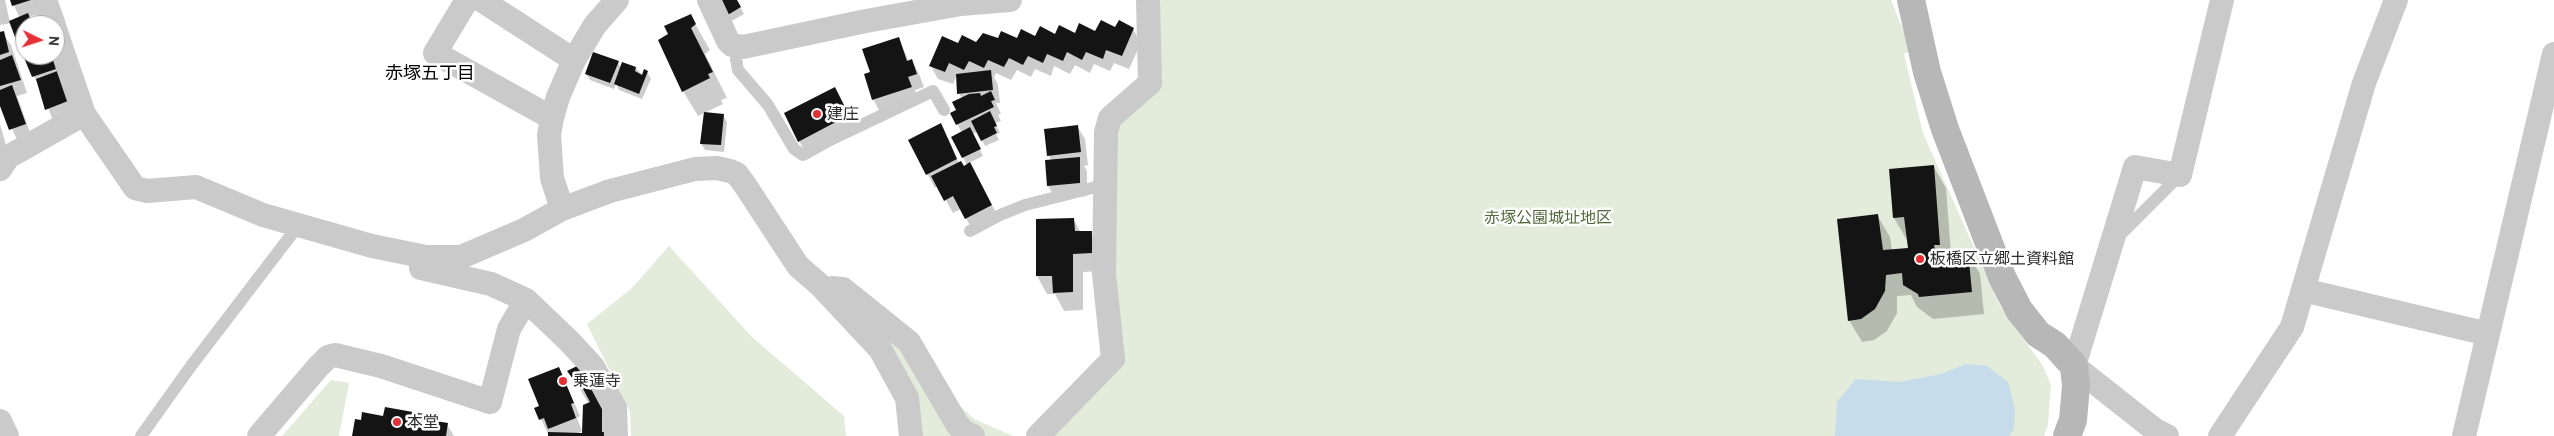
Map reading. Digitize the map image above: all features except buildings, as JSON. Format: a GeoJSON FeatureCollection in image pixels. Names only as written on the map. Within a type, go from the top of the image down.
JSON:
{"type":"FeatureCollection","features":[{"type":"Feature","properties":{"kind":"street"},"geometry":{"type":"LineString","coordinates":[[466,0],[435,53],[552,118]]}},
{"type":"Feature","properties":{"kind":"street"},"geometry":{"type":"LineString","coordinates":[[481,0],[574,60]]}},
{"type":"Feature","properties":{"kind":"street"},"geometry":{"type":"LineString","coordinates":[[562,209],[552,178],[550,135],[552,118],[558,97],[574,60],[594,25],[617,0]]}},
{"type":"Feature","properties":{"kind":"street"},"geometry":{"type":"LineString","coordinates":[[709,0],[728,42],[739,46],[961,2],[1010,0]]}},
{"type":"Feature","properties":{"kind":"street"},"geometry":{"type":"LineString","coordinates":[[1038,436],[1113,359],[1104,274],[1106,132],[1110,118],[1150,83],[1148,0]]}},
{"type":"Feature","properties":{"kind":"street"},"geometry":{"type":"LineString","coordinates":[[1911,0],[1927,72],[1939,110],[2002,277],[2019,310],[2038,334],[2055,345],[2074,366],[2155,430],[2167,436]]}},
{"type":"Feature","properties":{"kind":"street"},"geometry":{"type":"LineString","coordinates":[[2067,436],[2074,411],[2076,386],[2074,366],[2135,167],[2180,175],[2222,0]]}},
{"type":"Feature","properties":{"kind":"street"},"geometry":{"type":"LineString","coordinates":[[2220,436],[2292,328],[2364,84],[2396,0]]}},
{"type":"Feature","properties":{"kind":"street"},"geometry":{"type":"LineString","coordinates":[[2464,436],[2554,54]]}},
{"type":"Feature","properties":{"kind":"street"},"geometry":{"type":"LineString","coordinates":[[65,58],[84,114],[135,188],[146,192],[196,187],[262,215],[298,226],[372,246],[426,257],[461,257],[524,230],[562,209],[610,191],[695,169],[718,168],[737,174],[798,266],[821,286],[880,349],[907,398],[911,436]]}},
{"type":"Feature","properties":{"kind":"street"},"geometry":{"type":"LineString","coordinates":[[0,169],[8,157],[84,114]]}},
{"type":"Feature","properties":{"kind":"street"},"geometry":{"type":"LineString","coordinates":[[372,246],[404,264],[491,284],[526,300],[593,367],[615,408],[616,436]]}},
{"type":"Feature","properties":{"kind":"street"},"geometry":{"type":"LineString","coordinates":[[821,286],[844,290],[909,342],[957,424],[964,432],[973,436]]}},
{"type":"Feature","properties":{"kind":"street"},"geometry":{"type":"LineString","coordinates":[[2303,290],[2488,334]]}},
{"type":"Feature","properties":{"kind":"street"},"geometry":{"type":"LineString","coordinates":[[259,436],[318,367],[328,357],[334,356],[352,358],[490,402],[509,329],[526,300]]}},
{"type":"Feature","properties":{"kind":"street"},"geometry":{"type":"LineString","coordinates":[[0,422],[7,436]]}},
{"type":"Feature","properties":{"kind":"lane"},"geometry":{"type":"LineString","coordinates":[[739,46],[736,59],[738,70],[768,105],[794,149],[804,155],[830,140],[933,91],[944,110]]}},
{"type":"Feature","properties":{"kind":"lane"},"geometry":{"type":"LineString","coordinates":[[2112,243],[2180,175]]}},
{"type":"Feature","properties":{"kind":"lane"},"geometry":{"type":"LineString","coordinates":[[970,231],[1000,215],[1025,205],[1104,185]]}},
{"type":"Feature","properties":{"kind":"lane"},"geometry":{"type":"LineString","coordinates":[[141,436],[191,366],[298,226]]}},
{"type":"Feature","properties":{"kind":"green space","name":"赤塚公園城址地区"},"geometry":{"type":"Polygon","coordinates":[[[1155,0],[1891,0],[1911,50],[1904,54],[1923,133],[2001,308],[2043,366],[2051,385],[2048,425],[2044,436],[1046,436],[1123,360],[1115,262],[1117,124],[1139,108],[1155,0]]]}},
{"type":"Feature","properties":{"kind":"green space"},"geometry":{"type":"Polygon","coordinates":[[[669,246],[752,337],[844,416],[846,436],[631,436],[630,412],[587,324],[632,288],[669,246]]]}},
{"type":"Feature","properties":{"kind":"green space"},"geometry":{"type":"Polygon","coordinates":[[[863,303],[951,398],[974,419],[1013,436],[910,436],[863,303]]]}},
{"type":"Feature","properties":{"kind":"green space"},"geometry":{"type":"Polygon","coordinates":[[[331,380],[349,383],[339,436],[282,436],[331,380]]]}},
{"type":"Feature","properties":{"kind":"water"},"geometry":{"type":"Polygon","coordinates":[[[1966,364],[1987,366],[2008,382],[2015,409],[2014,429],[2009,436],[1835,436],[1837,402],[1856,379],[1900,382],[1941,374],[1966,364]]]}},
{"type":"Feature","properties":{"kind":"place","name":"建庄"},"geometry":{"type":"Point","coordinates":[817,114]}},
{"type":"Feature","properties":{"kind":"place","name":"板橋区立郷土資料館"},"geometry":{"type":"Point","coordinates":[1920,259]}},
{"type":"Feature","properties":{"kind":"place","name":"乗蓮寺"},"geometry":{"type":"Point","coordinates":[563,381]}},
{"type":"Feature","properties":{"kind":"place","name":"本堂"},"geometry":{"type":"Point","coordinates":[397,422]}},
{"type":"Feature","properties":{"kind":"district","name":"赤塚五丁目"},"geometry":{"type":"Point","coordinates":[430,74]}}]}
